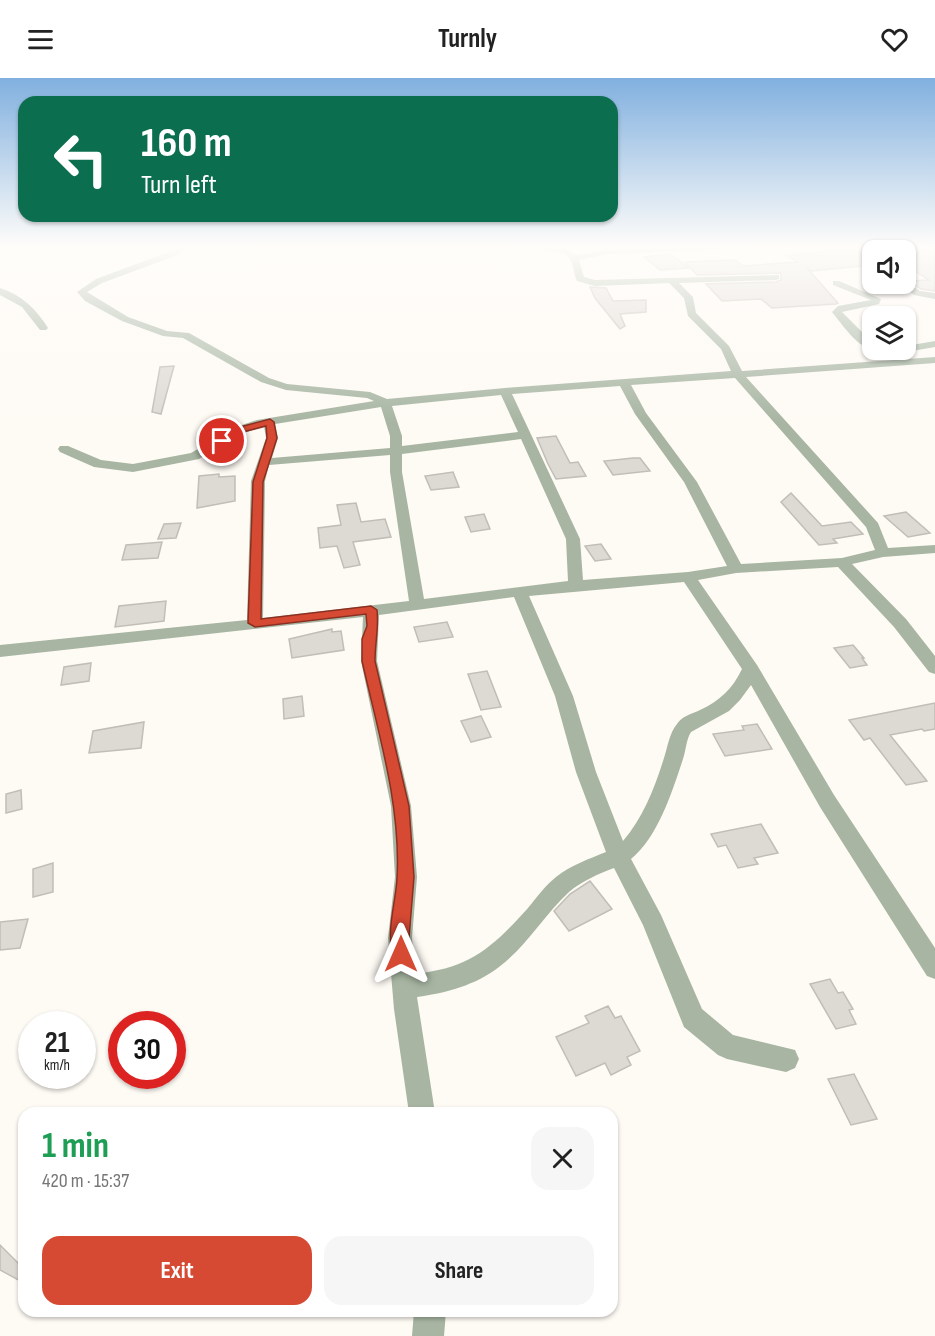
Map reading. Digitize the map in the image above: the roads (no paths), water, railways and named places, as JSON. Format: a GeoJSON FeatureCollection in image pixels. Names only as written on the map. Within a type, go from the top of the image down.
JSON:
{"type":"FeatureCollection","features":[{"type":"Feature","properties":{"kind":"street"},"geometry":{"type":"LineString","coordinates":[[26,306],[43,328]]}},
{"type":"Feature","properties":{"kind":"street"},"geometry":{"type":"LineString","coordinates":[[103,306],[125,319],[153,331],[185,335],[265,380],[286,387],[370,395],[385,403],[396,436],[396,472],[417,604]]}},
{"type":"Feature","properties":{"kind":"street"},"geometry":{"type":"LineString","coordinates":[[690,306],[691,314],[724,348],[738,374],[873,526],[883,553]]}},
{"type":"Feature","properties":{"kind":"street"},"geometry":{"type":"LineString","coordinates":[[858,306],[841,308],[837,312],[862,339]]}},
{"type":"Feature","properties":{"kind":"street"},"geometry":{"type":"LineString","coordinates":[[916,347],[935,344]]}},
{"type":"Feature","properties":{"kind":"street"},"geometry":{"type":"LineString","coordinates":[[899,360],[903,362]]}},
{"type":"Feature","properties":{"kind":"street"},"geometry":{"type":"LineString","coordinates":[[64,449],[98,464],[132,468],[195,456],[240,430],[270,422],[385,403],[505,391],[935,360]]}},
{"type":"Feature","properties":{"kind":"street"},"geometry":{"type":"LineString","coordinates":[[624,383],[641,414],[690,482],[736,569]]}},
{"type":"Feature","properties":{"kind":"street"},"geometry":{"type":"LineString","coordinates":[[505,391],[573,538],[576,585]]}},
{"type":"Feature","properties":{"kind":"street"},"geometry":{"type":"LineString","coordinates":[[255,623],[258,482],[272,438],[270,422]]}},
{"type":"Feature","properties":{"kind":"street"},"geometry":{"type":"LineString","coordinates":[[264,462],[343,457],[524,435]]}},
{"type":"Feature","properties":{"kind":"street"},"geometry":{"type":"LineString","coordinates":[[0,651],[576,585],[688,577],[736,569],[842,562],[883,553],[935,549]]}},
{"type":"Feature","properties":{"kind":"street"},"geometry":{"type":"LineString","coordinates":[[842,562],[900,623],[935,668]]}},
{"type":"Feature","properties":{"kind":"street"},"geometry":{"type":"LineString","coordinates":[[688,577],[751,669],[827,801],[935,968]]}},
{"type":"Feature","properties":{"kind":"street"},"geometry":{"type":"LineString","coordinates":[[520,592],[564,696],[586,772],[618,855],[653,922],[693,1017],[727,1046],[786,1059]]}},
{"type":"Feature","properties":{"kind":"street"},"geometry":{"type":"LineString","coordinates":[[371,610],[373,626],[368,639],[369,661],[401,806],[406,877],[400,938],[404,987],[421,1107]]}},
{"type":"Feature","properties":{"kind":"street"},"geometry":{"type":"LineString","coordinates":[[404,987],[455,980],[481,968],[505,948],[537,914],[554,890],[576,874],[618,855],[635,842],[658,794],[684,727],[711,713],[739,693],[751,669]]}},
{"type":"Feature","properties":{"kind":"street"},"geometry":{"type":"LineString","coordinates":[[428,1336],[430,1317]]}}]}
